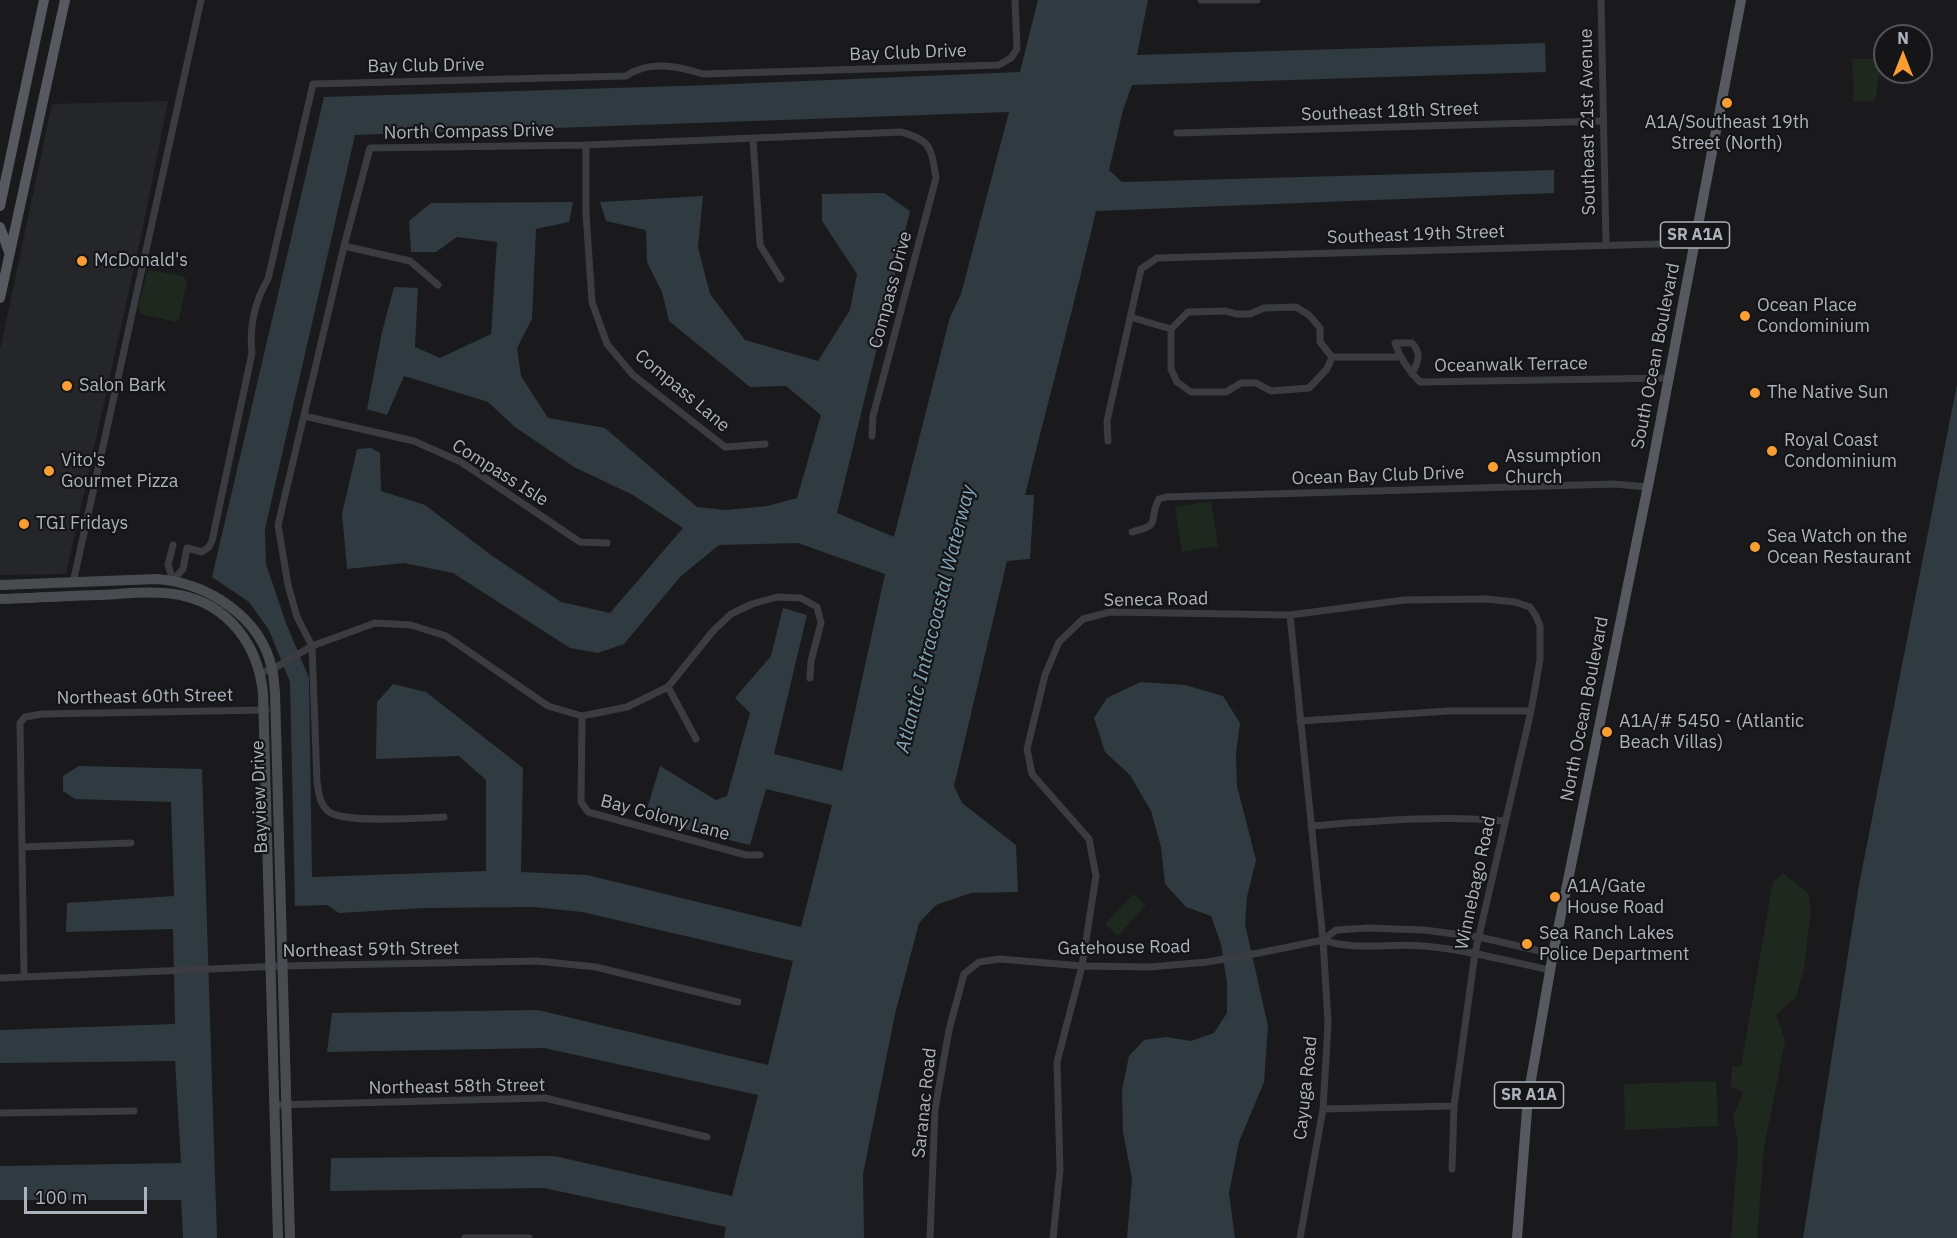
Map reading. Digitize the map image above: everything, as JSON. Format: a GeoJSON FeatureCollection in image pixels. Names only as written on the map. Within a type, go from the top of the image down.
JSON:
{"type":"FeatureCollection","features":[{"type":"Feature","properties":{"kind":"main road"},"geometry":{"type":"LineString","coordinates":[[15,233],[4,225],[0,208],[44,0]]}},
{"type":"Feature","properties":{"kind":"main road"},"geometry":{"type":"LineString","coordinates":[[0,298],[65,0]]}},
{"type":"Feature","properties":{"kind":"main road","name":"South Ocean Boulevard"},"geometry":{"type":"LineString","coordinates":[[1651,471],[1741,0]]}},
{"type":"Feature","properties":{"kind":"main road"},"geometry":{"type":"LineString","coordinates":[[0,227],[10,255]]}},
{"type":"Feature","properties":{"kind":"main road","name":"North Ocean Boulevard"},"geometry":{"type":"LineString","coordinates":[[1553,954],[1651,471]]}},
{"type":"Feature","properties":{"kind":"main road","name":"SR A1A"},"geometry":{"type":"LineString","coordinates":[[1517,1238],[1528,1097],[1553,954]]}},
{"type":"Feature","properties":{"kind":"street"},"geometry":{"type":"LineString","coordinates":[[73,583],[201,0]]}},
{"type":"Feature","properties":{"kind":"street","name":"Bay Club Drive"},"geometry":{"type":"LineString","coordinates":[[169,594],[173,580],[183,569],[188,548],[202,552],[209,547],[212,541],[252,353],[250,334],[255,308],[268,279],[313,84],[626,76],[635,70],[649,67],[677,66],[703,74],[999,65],[1011,58],[1017,48],[1015,0]]}},
{"type":"Feature","properties":{"kind":"street"},"geometry":{"type":"LineString","coordinates":[[1201,1],[1257,0]]}},
{"type":"Feature","properties":{"kind":"street","name":"Southeast 21st Avenue"},"geometry":{"type":"LineString","coordinates":[[1601,0],[1606,244]]}},
{"type":"Feature","properties":{"kind":"street","name":"Southeast 18th Street"},"geometry":{"type":"LineString","coordinates":[[1177,133],[1603,121]]}},
{"type":"Feature","properties":{"kind":"street","name":"North Compass Drive"},"geometry":{"type":"LineString","coordinates":[[312,646],[297,617],[291,596],[278,525],[344,246],[370,148],[586,145],[901,132],[920,137],[932,152]]}},
{"type":"Feature","properties":{"kind":"street"},"geometry":{"type":"LineString","coordinates":[[753,138],[760,245],[781,279]]}},
{"type":"Feature","properties":{"kind":"street","name":"Compass Lane"},"geometry":{"type":"LineString","coordinates":[[586,145],[586,213],[592,302],[607,344],[633,375],[725,447],[765,444]]}},
{"type":"Feature","properties":{"kind":"street","name":"Compass Drive"},"geometry":{"type":"LineString","coordinates":[[872,436],[873,416],[936,178],[932,152]]}},
{"type":"Feature","properties":{"kind":"street","name":"Southeast 19th Street"},"geometry":{"type":"LineString","coordinates":[[1130,317],[1141,269],[1157,258],[1694,243]]}},
{"type":"Feature","properties":{"kind":"street"},"geometry":{"type":"LineString","coordinates":[[344,246],[410,261],[438,285]]}},
{"type":"Feature","properties":{"kind":"street"},"geometry":{"type":"LineString","coordinates":[[1296,307],[1309,315],[1320,328],[1320,342],[1332,357],[1327,369],[1309,388],[1271,391],[1256,383],[1241,383],[1226,392],[1191,392],[1177,382],[1171,369],[1171,329],[1188,312],[1227,311],[1236,314],[1250,314],[1264,308],[1296,307]]}},
{"type":"Feature","properties":{"kind":"street"},"geometry":{"type":"LineString","coordinates":[[1108,441],[1107,421],[1130,317],[1171,329]]}},
{"type":"Feature","properties":{"kind":"street","name":"Oceanwalk Terrace"},"geometry":{"type":"LineString","coordinates":[[1412,374],[1419,358],[1418,350],[1412,344],[1395,344],[1400,357],[1412,374],[1419,382],[1667,378]]}},
{"type":"Feature","properties":{"kind":"street"},"geometry":{"type":"LineString","coordinates":[[1332,357],[1400,357]]}},
{"type":"Feature","properties":{"kind":"street","name":"Compass Isle"},"geometry":{"type":"LineString","coordinates":[[304,416],[414,441],[462,462],[580,542],[607,543]]}},
{"type":"Feature","properties":{"kind":"street","name":"Ocean Bay Club Drive"},"geometry":{"type":"LineString","coordinates":[[1132,532],[1149,528],[1154,522],[1159,499],[1166,497],[1614,484],[1647,487]]}},
{"type":"Feature","properties":{"kind":"street","name":"Bay Club Drive"},"geometry":{"type":"LineString","coordinates":[[173,545],[168,565],[173,580]]}},
{"type":"Feature","properties":{"kind":"street","name":"Bayview Drive"},"geometry":{"type":"LineString","coordinates":[[0,585],[173,580],[205,591],[237,612],[261,642],[276,667],[268,710],[264,768],[280,902],[282,966],[274,1105],[278,1238]]}},
{"type":"Feature","properties":{"kind":"street","name":"Bayview Drive"},"geometry":{"type":"LineString","coordinates":[[0,599],[154,592],[169,594],[197,601],[214,609],[238,629],[251,647],[261,673],[276,768],[268,903],[270,967],[286,1104],[290,1238]]}},
{"type":"Feature","properties":{"kind":"street"},"geometry":{"type":"LineString","coordinates":[[261,673],[312,646],[375,623],[411,625],[446,636],[548,706],[582,716],[627,707],[668,687],[713,631],[731,614],[752,604],[777,597],[801,598],[817,607],[821,623],[811,661],[810,678]]}},
{"type":"Feature","properties":{"kind":"street","name":"Seneca Road"},"geometry":{"type":"LineString","coordinates":[[1082,966],[1096,876],[1089,839],[1032,774],[1027,749],[1045,675],[1059,642],[1083,619],[1110,612],[1290,615],[1404,600],[1486,599],[1515,602],[1530,607]]}},
{"type":"Feature","properties":{"kind":"street","name":"Winnebago Road"},"geometry":{"type":"LineString","coordinates":[[1452,1169],[1454,1106],[1476,953],[1504,821],[1531,711],[1540,660],[1540,626],[1530,607]]}},
{"type":"Feature","properties":{"kind":"street"},"geometry":{"type":"LineString","coordinates":[[1290,615],[1323,940]]}},
{"type":"Feature","properties":{"kind":"street"},"geometry":{"type":"LineString","coordinates":[[312,646],[317,782],[320,802],[330,813],[347,819],[444,818]]}},
{"type":"Feature","properties":{"kind":"street"},"geometry":{"type":"LineString","coordinates":[[668,687],[696,739]]}},
{"type":"Feature","properties":{"kind":"street","name":"Northeast 60th Street"},"geometry":{"type":"LineString","coordinates":[[23,848],[20,723],[25,717],[42,714],[268,710]]}},
{"type":"Feature","properties":{"kind":"street"},"geometry":{"type":"LineString","coordinates":[[1300,721],[1448,711],[1531,711]]}},
{"type":"Feature","properties":{"kind":"street","name":"Bay Colony Lane"},"geometry":{"type":"LineString","coordinates":[[582,716],[581,802],[588,812],[746,855],[760,855]]}},
{"type":"Feature","properties":{"kind":"street"},"geometry":{"type":"LineString","coordinates":[[264,768],[276,768]]}},
{"type":"Feature","properties":{"kind":"street"},"geometry":{"type":"LineString","coordinates":[[1311,826],[1419,818],[1504,821]]}},
{"type":"Feature","properties":{"kind":"street"},"geometry":{"type":"LineString","coordinates":[[24,976],[23,848],[131,843]]}},
{"type":"Feature","properties":{"kind":"street"},"geometry":{"type":"LineString","coordinates":[[268,903],[280,902]]}},
{"type":"Feature","properties":{"kind":"street","name":"Gatehouse Road"},"geometry":{"type":"LineString","coordinates":[[964,974],[979,962],[1000,959],[1082,966],[1150,967],[1207,962],[1323,940],[1336,930],[1368,928],[1424,930],[1479,937],[1553,954]]}},
{"type":"Feature","properties":{"kind":"street","name":"Gatehouse Road"},"geometry":{"type":"LineString","coordinates":[[1323,940],[1338,946],[1423,946],[1476,953],[1550,970]]}},
{"type":"Feature","properties":{"kind":"street","name":"Cayuga Road"},"geometry":{"type":"LineString","coordinates":[[1300,1238],[1323,1109],[1328,1023],[1323,940]]}},
{"type":"Feature","properties":{"kind":"street","name":"Northeast 59th Street"},"geometry":{"type":"LineString","coordinates":[[0,978],[282,966],[537,961],[596,967],[738,1002]]}},
{"type":"Feature","properties":{"kind":"street"},"geometry":{"type":"LineString","coordinates":[[1053,1238],[1060,1170],[1057,1062],[1082,966]]}},
{"type":"Feature","properties":{"kind":"street","name":"Saranac Road"},"geometry":{"type":"LineString","coordinates":[[930,1238],[935,1109],[949,1030],[964,974]]}},
{"type":"Feature","properties":{"kind":"street","name":"Northeast 58th Street"},"geometry":{"type":"LineString","coordinates":[[274,1105],[545,1098],[707,1137]]}},
{"type":"Feature","properties":{"kind":"street"},"geometry":{"type":"LineString","coordinates":[[1323,1109],[1454,1106]]}},
{"type":"Feature","properties":{"kind":"street"},"geometry":{"type":"LineString","coordinates":[[0,1113],[134,1111]]}},
{"type":"Feature","properties":{"kind":"street"},"geometry":{"type":"LineString","coordinates":[[276,1165],[288,1165]]}},
{"type":"Feature","properties":{"kind":"street"},"geometry":{"type":"LineString","coordinates":[[465,1238],[529,1238]]}},
{"type":"Feature","properties":{"kind":"shaded area"},"geometry":{"type":"Polygon","coordinates":[[[1852,59],[1873,59],[1873,84],[1878,84],[1875,101],[1854,102],[1852,59]]]}},
{"type":"Feature","properties":{"kind":"shaded area"},"geometry":{"type":"Polygon","coordinates":[[[168,101],[140,241],[66,574],[0,575],[0,350],[52,104],[168,101]]]}},
{"type":"Feature","properties":{"kind":"shaded area"},"geometry":{"type":"Polygon","coordinates":[[[150,270],[183,276],[187,281],[179,319],[175,322],[141,314],[138,308],[147,273],[150,270]]]}},
{"type":"Feature","properties":{"kind":"shaded area"},"geometry":{"type":"Polygon","coordinates":[[[1211,501],[1218,546],[1182,552],[1175,507],[1211,501]]]}},
{"type":"Feature","properties":{"kind":"shaded area"},"geometry":{"type":"Polygon","coordinates":[[[1783,873],[1808,893],[1811,909],[1804,969],[1796,997],[1776,1015],[1785,1041],[1764,1148],[1757,1238],[1731,1238],[1738,1145],[1733,1116],[1743,1093],[1731,1086],[1732,1067],[1741,1066],[1773,882],[1783,873]]]}},
{"type":"Feature","properties":{"kind":"shaded area"},"geometry":{"type":"Polygon","coordinates":[[[1133,894],[1146,905],[1118,936],[1105,924],[1133,894]]]}},
{"type":"Feature","properties":{"kind":"shaded area"},"geometry":{"type":"Polygon","coordinates":[[[1716,1081],[1718,1126],[1625,1130],[1624,1084],[1716,1081]]]}},
{"type":"Feature","properties":{"kind":"water","name":"Atlantic Intracoastal Waterway"},"geometry":{"type":"Polygon","coordinates":[[[1038,0],[1148,0],[1137,55],[1545,43],[1546,72],[1132,85],[1123,110],[1109,170],[1122,182],[1554,170],[1554,193],[1096,211],[1025,495],[1034,495],[1030,559],[1007,561],[954,786],[962,803],[1016,845],[1018,892],[971,893],[936,905],[919,923],[895,1014],[863,1174],[864,1238],[724,1238],[726,1227],[544,1188],[330,1191],[331,1158],[554,1156],[732,1196],[758,1095],[544,1048],[327,1052],[332,1013],[538,1010],[768,1065],[793,961],[582,912],[534,907],[425,908],[339,913],[327,905],[295,906],[290,682],[269,630],[249,602],[212,577],[324,97],[711,85],[1020,72],[1038,0]],[[1009,112],[355,135],[265,529],[266,564],[286,623],[309,678],[312,877],[486,871],[486,780],[459,756],[376,759],[377,702],[393,684],[426,692],[523,768],[521,872],[587,875],[801,927],[832,805],[766,789],[750,845],[644,819],[660,766],[716,800],[727,796],[750,713],[735,698],[771,656],[783,608],[807,615],[774,754],[842,771],[885,574],[798,543],[719,545],[681,576],[624,644],[598,653],[570,648],[453,573],[404,563],[347,569],[342,514],[357,449],[371,448],[380,453],[381,491],[425,505],[491,555],[561,602],[610,613],[683,528],[633,495],[574,467],[515,427],[488,402],[404,376],[387,415],[367,409],[382,332],[394,287],[418,288],[415,347],[440,358],[491,334],[497,242],[457,237],[436,252],[411,252],[409,221],[431,203],[573,202],[569,222],[536,229],[532,319],[517,348],[521,376],[548,418],[605,428],[697,507],[726,510],[767,506],[797,498],[821,415],[786,386],[750,387],[669,321],[662,292],[647,262],[646,230],[606,221],[600,202],[703,196],[698,247],[710,294],[745,340],[818,361],[850,310],[857,274],[822,221],[822,194],[884,193],[910,211],[837,513],[894,537],[950,317],[961,294],[1009,112]]]}},
{"type":"Feature","properties":{"kind":"water"},"geometry":{"type":"Polygon","coordinates":[[[1957,384],[1957,1238],[1803,1238],[1859,885],[1957,384]]]}},
{"type":"Feature","properties":{"kind":"water"},"geometry":{"type":"Polygon","coordinates":[[[1140,682],[1185,685],[1223,696],[1240,723],[1236,753],[1237,786],[1256,860],[1247,897],[1245,924],[1268,1026],[1264,1082],[1239,1142],[1229,1193],[1235,1238],[1127,1238],[1132,1179],[1123,1132],[1122,1090],[1129,1056],[1144,1040],[1166,1037],[1191,1041],[1214,1033],[1227,1013],[1227,983],[1221,944],[1211,916],[1186,907],[1165,884],[1161,847],[1151,811],[1130,775],[1105,752],[1094,718],[1107,698],[1140,682]]]}},
{"type":"Feature","properties":{"kind":"water"},"geometry":{"type":"Polygon","coordinates":[[[79,766],[202,769],[217,1238],[183,1238],[181,1200],[0,1200],[0,1166],[181,1163],[175,1061],[0,1063],[0,1030],[175,1024],[173,929],[66,932],[67,903],[174,896],[171,802],[75,799],[63,791],[63,776],[79,766]]]}},
{"type":"Feature","properties":{"kind":"place","name":"A1A/Southeast 19th Street (North)"},"geometry":{"type":"Point","coordinates":[1727,103]}},
{"type":"Feature","properties":{"kind":"place","name":"McDonald's"},"geometry":{"type":"Point","coordinates":[82,261]}},
{"type":"Feature","properties":{"kind":"place","name":"Ocean Place Condominium"},"geometry":{"type":"Point","coordinates":[1745,316]}},
{"type":"Feature","properties":{"kind":"place","name":"Salon Bark"},"geometry":{"type":"Point","coordinates":[67,386]}},
{"type":"Feature","properties":{"kind":"place","name":"The Native Sun"},"geometry":{"type":"Point","coordinates":[1755,393]}},
{"type":"Feature","properties":{"kind":"place","name":"Royal Coast Condominium"},"geometry":{"type":"Point","coordinates":[1772,451]}},
{"type":"Feature","properties":{"kind":"place","name":"Assumption Church"},"geometry":{"type":"Point","coordinates":[1493,467]}},
{"type":"Feature","properties":{"kind":"place","name":"Vito's Gourmet Pizza"},"geometry":{"type":"Point","coordinates":[49,471]}},
{"type":"Feature","properties":{"kind":"place","name":"TGI Fridays"},"geometry":{"type":"Point","coordinates":[24,524]}},
{"type":"Feature","properties":{"kind":"place","name":"Sea Watch on the Ocean Restaurant"},"geometry":{"type":"Point","coordinates":[1755,547]}},
{"type":"Feature","properties":{"kind":"place","name":"A1A/# 5450 - (Atlantic Beach Villas)"},"geometry":{"type":"Point","coordinates":[1607,732]}},
{"type":"Feature","properties":{"kind":"place","name":"A1A/Gate House Road"},"geometry":{"type":"Point","coordinates":[1555,897]}},
{"type":"Feature","properties":{"kind":"place","name":"Sea Ranch Lakes Police Department"},"geometry":{"type":"Point","coordinates":[1527,944]}}]}
